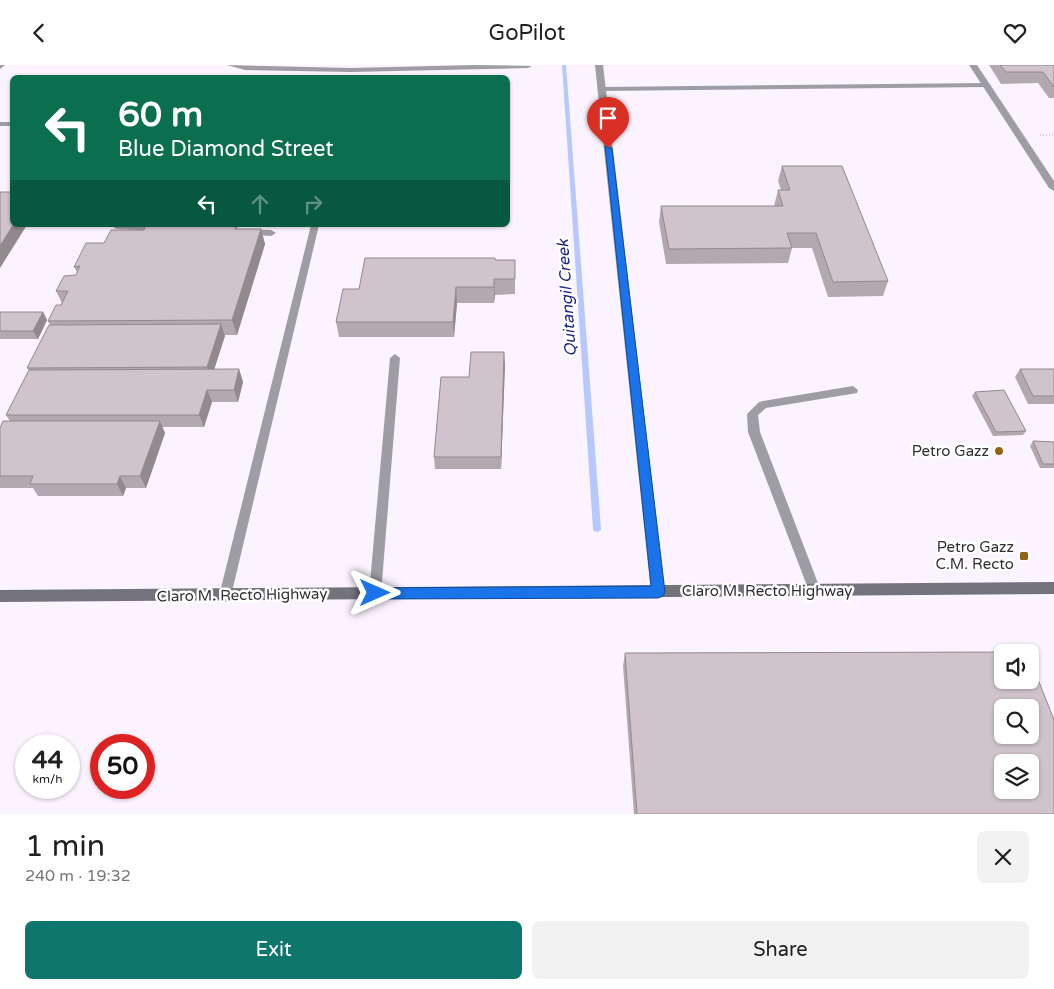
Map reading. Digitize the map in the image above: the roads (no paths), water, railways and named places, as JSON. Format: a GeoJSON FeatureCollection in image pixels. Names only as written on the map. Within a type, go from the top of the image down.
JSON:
{"type":"FeatureCollection","features":[{"type":"Feature","properties":{"kind":"main road","name":"Claro M. Recto Highway"},"geometry":{"type":"LineString","coordinates":[[0,596],[225,596],[375,593],[1054,588]]}},
{"type":"Feature","properties":{"kind":"street"},"geometry":{"type":"LineString","coordinates":[[598,65],[658,592]]}},
{"type":"Feature","properties":{"kind":"street"},"geometry":{"type":"LineString","coordinates":[[973,65],[1054,188]]}},
{"type":"Feature","properties":{"kind":"lane"},"geometry":{"type":"LineString","coordinates":[[231,65],[245,68],[350,74],[528,66]]}},
{"type":"Feature","properties":{"kind":"lane"},"geometry":{"type":"LineString","coordinates":[[601,89],[987,85]]}},
{"type":"Feature","properties":{"kind":"lane"},"geometry":{"type":"LineString","coordinates":[[225,596],[315,227]]}},
{"type":"Feature","properties":{"kind":"lane"},"geometry":{"type":"LineString","coordinates":[[115,229],[174,229]]}},
{"type":"Feature","properties":{"kind":"lane"},"geometry":{"type":"LineString","coordinates":[[242,232],[271,233]]}},
{"type":"Feature","properties":{"kind":"lane"},"geometry":{"type":"LineString","coordinates":[[375,593],[395,358]]}},
{"type":"Feature","properties":{"kind":"lane"},"geometry":{"type":"LineString","coordinates":[[815,591],[754,432],[752,414],[763,405],[853,390]]}},
{"type":"Feature","properties":{"kind":"waterway","name":"Quitangil Creek"},"geometry":{"type":"LineString","coordinates":[[564,65],[597,529]]}},
{"type":"Feature","properties":{"kind":"place","name":"Petro Gazz"},"geometry":{"type":"Point","coordinates":[999,451]}},
{"type":"Feature","properties":{"kind":"place","name":"Petro Gazz C.M. Recto"},"geometry":{"type":"Point","coordinates":[1024,556]}}]}
